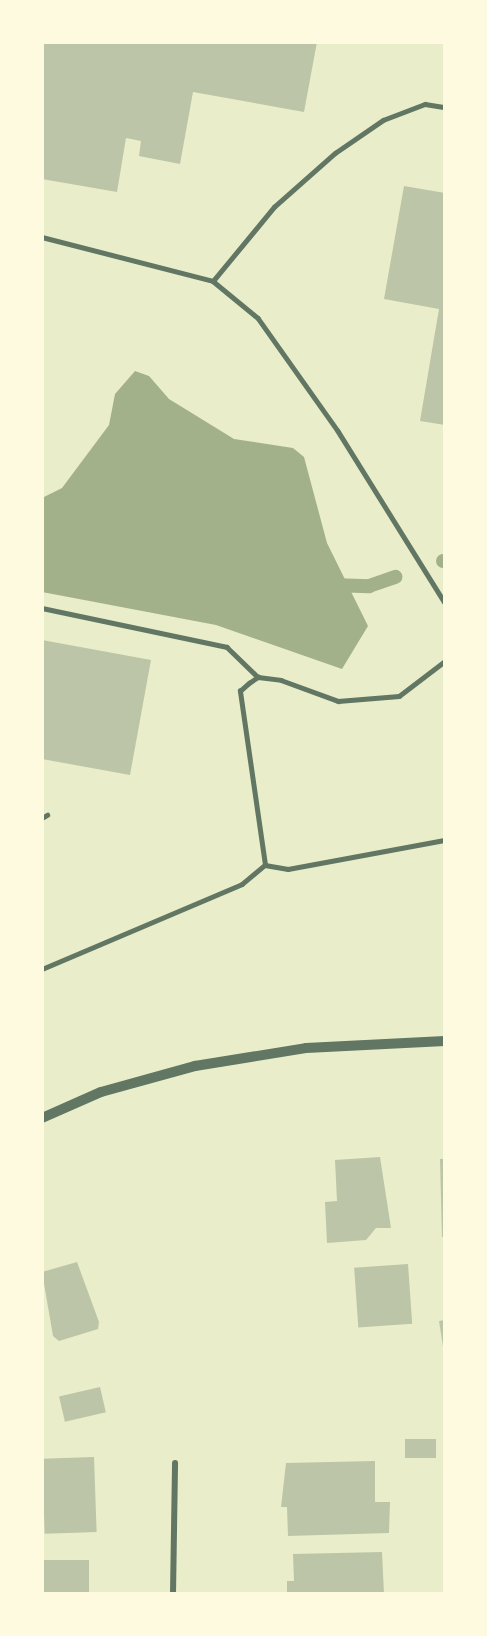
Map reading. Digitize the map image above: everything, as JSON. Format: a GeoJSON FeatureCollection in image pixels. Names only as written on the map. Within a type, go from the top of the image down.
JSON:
{"type":"FeatureCollection","features":[{"type":"Feature","properties":{"kind":"street"},"geometry":{"type":"LineString","coordinates":[[42,1118],[101,1092],[195,1066],[306,1048],[445,1041]]}},
{"type":"Feature","properties":{"kind":"street"},"geometry":{"type":"LineString","coordinates":[[173,1594],[175,1463]]}},
{"type":"Feature","properties":{"kind":"lane"},"geometry":{"type":"LineString","coordinates":[[213,281],[274,207],[335,153],[382,120],[425,104],[445,107]]}},
{"type":"Feature","properties":{"kind":"lane"},"geometry":{"type":"LineString","coordinates":[[42,237],[213,281],[265,327],[339,431],[445,603]]}},
{"type":"Feature","properties":{"kind":"lane"},"geometry":{"type":"LineString","coordinates":[[42,608],[226,647],[258,677],[309,688],[338,701],[399,696],[445,661]]}},
{"type":"Feature","properties":{"kind":"lane"},"geometry":{"type":"LineString","coordinates":[[258,677],[240,691],[265,865]]}},
{"type":"Feature","properties":{"kind":"lane"},"geometry":{"type":"LineString","coordinates":[[42,969],[242,884],[265,865],[288,869],[445,840]]}},
{"type":"Feature","properties":{"kind":"shaded area"},"geometry":{"type":"Polygon","coordinates":[[[135,371],[149,376],[169,399],[234,439],[293,448],[304,457],[327,543],[368,626],[342,669],[216,625],[42,592],[42,498],[62,488],[109,425],[115,394],[135,371]]]}},
{"type":"Feature","properties":{"kind":"building"},"geometry":{"type":"Polygon","coordinates":[[[42,42],[317,42],[304,112],[193,92],[180,164],[139,156],[141,141],[126,138],[117,192],[42,179],[42,42]]]}},
{"type":"Feature","properties":{"kind":"building"},"geometry":{"type":"Polygon","coordinates":[[[404,186],[445,193],[445,425],[420,421],[439,309],[384,299],[404,186]]]}},
{"type":"Feature","properties":{"kind":"building"},"geometry":{"type":"Polygon","coordinates":[[[42,640],[151,660],[130,775],[42,759],[42,640]]]}},
{"type":"Feature","properties":{"kind":"building"},"geometry":{"type":"Polygon","coordinates":[[[380,1157],[391,1228],[376,1228],[366,1240],[327,1243],[325,1202],[337,1201],[335,1160],[380,1157]]]}},
{"type":"Feature","properties":{"kind":"building"},"geometry":{"type":"Polygon","coordinates":[[[440,1159],[445,1159],[445,1237],[442,1237],[440,1159]]]}},
{"type":"Feature","properties":{"kind":"building"},"geometry":{"type":"Polygon","coordinates":[[[77,1262],[99,1322],[98,1329],[59,1341],[53,1336],[42,1272],[77,1262]]]}},
{"type":"Feature","properties":{"kind":"building"},"geometry":{"type":"Polygon","coordinates":[[[408,1264],[412,1324],[358,1328],[354,1268],[408,1264]]]}},
{"type":"Feature","properties":{"kind":"building"},"geometry":{"type":"Polygon","coordinates":[[[445,1320],[445,1353],[444,1353],[439,1321],[445,1320]]]}},
{"type":"Feature","properties":{"kind":"building"},"geometry":{"type":"Polygon","coordinates":[[[100,1387],[106,1412],[65,1422],[59,1396],[100,1387]]]}},
{"type":"Feature","properties":{"kind":"building"},"geometry":{"type":"Polygon","coordinates":[[[405,1439],[436,1439],[436,1458],[405,1458],[405,1439]]]}},
{"type":"Feature","properties":{"kind":"building"},"geometry":{"type":"Polygon","coordinates":[[[94,1457],[97,1532],[45,1534],[42,1459],[94,1457]]]}},
{"type":"Feature","properties":{"kind":"building"},"geometry":{"type":"Polygon","coordinates":[[[375,1461],[375,1502],[390,1502],[389,1533],[288,1536],[287,1507],[281,1507],[286,1463],[375,1461]]]}},
{"type":"Feature","properties":{"kind":"building"},"geometry":{"type":"Polygon","coordinates":[[[382,1552],[384,1594],[287,1594],[287,1581],[294,1581],[293,1554],[382,1552]]]}},
{"type":"Feature","properties":{"kind":"building"},"geometry":{"type":"Polygon","coordinates":[[[42,1560],[89,1560],[89,1594],[42,1594],[42,1560]]]}},
{"type":"Feature","properties":{"kind":"waterway"},"geometry":{"type":"LineString","coordinates":[[331,585],[369,586],[395,577]]}}]}
